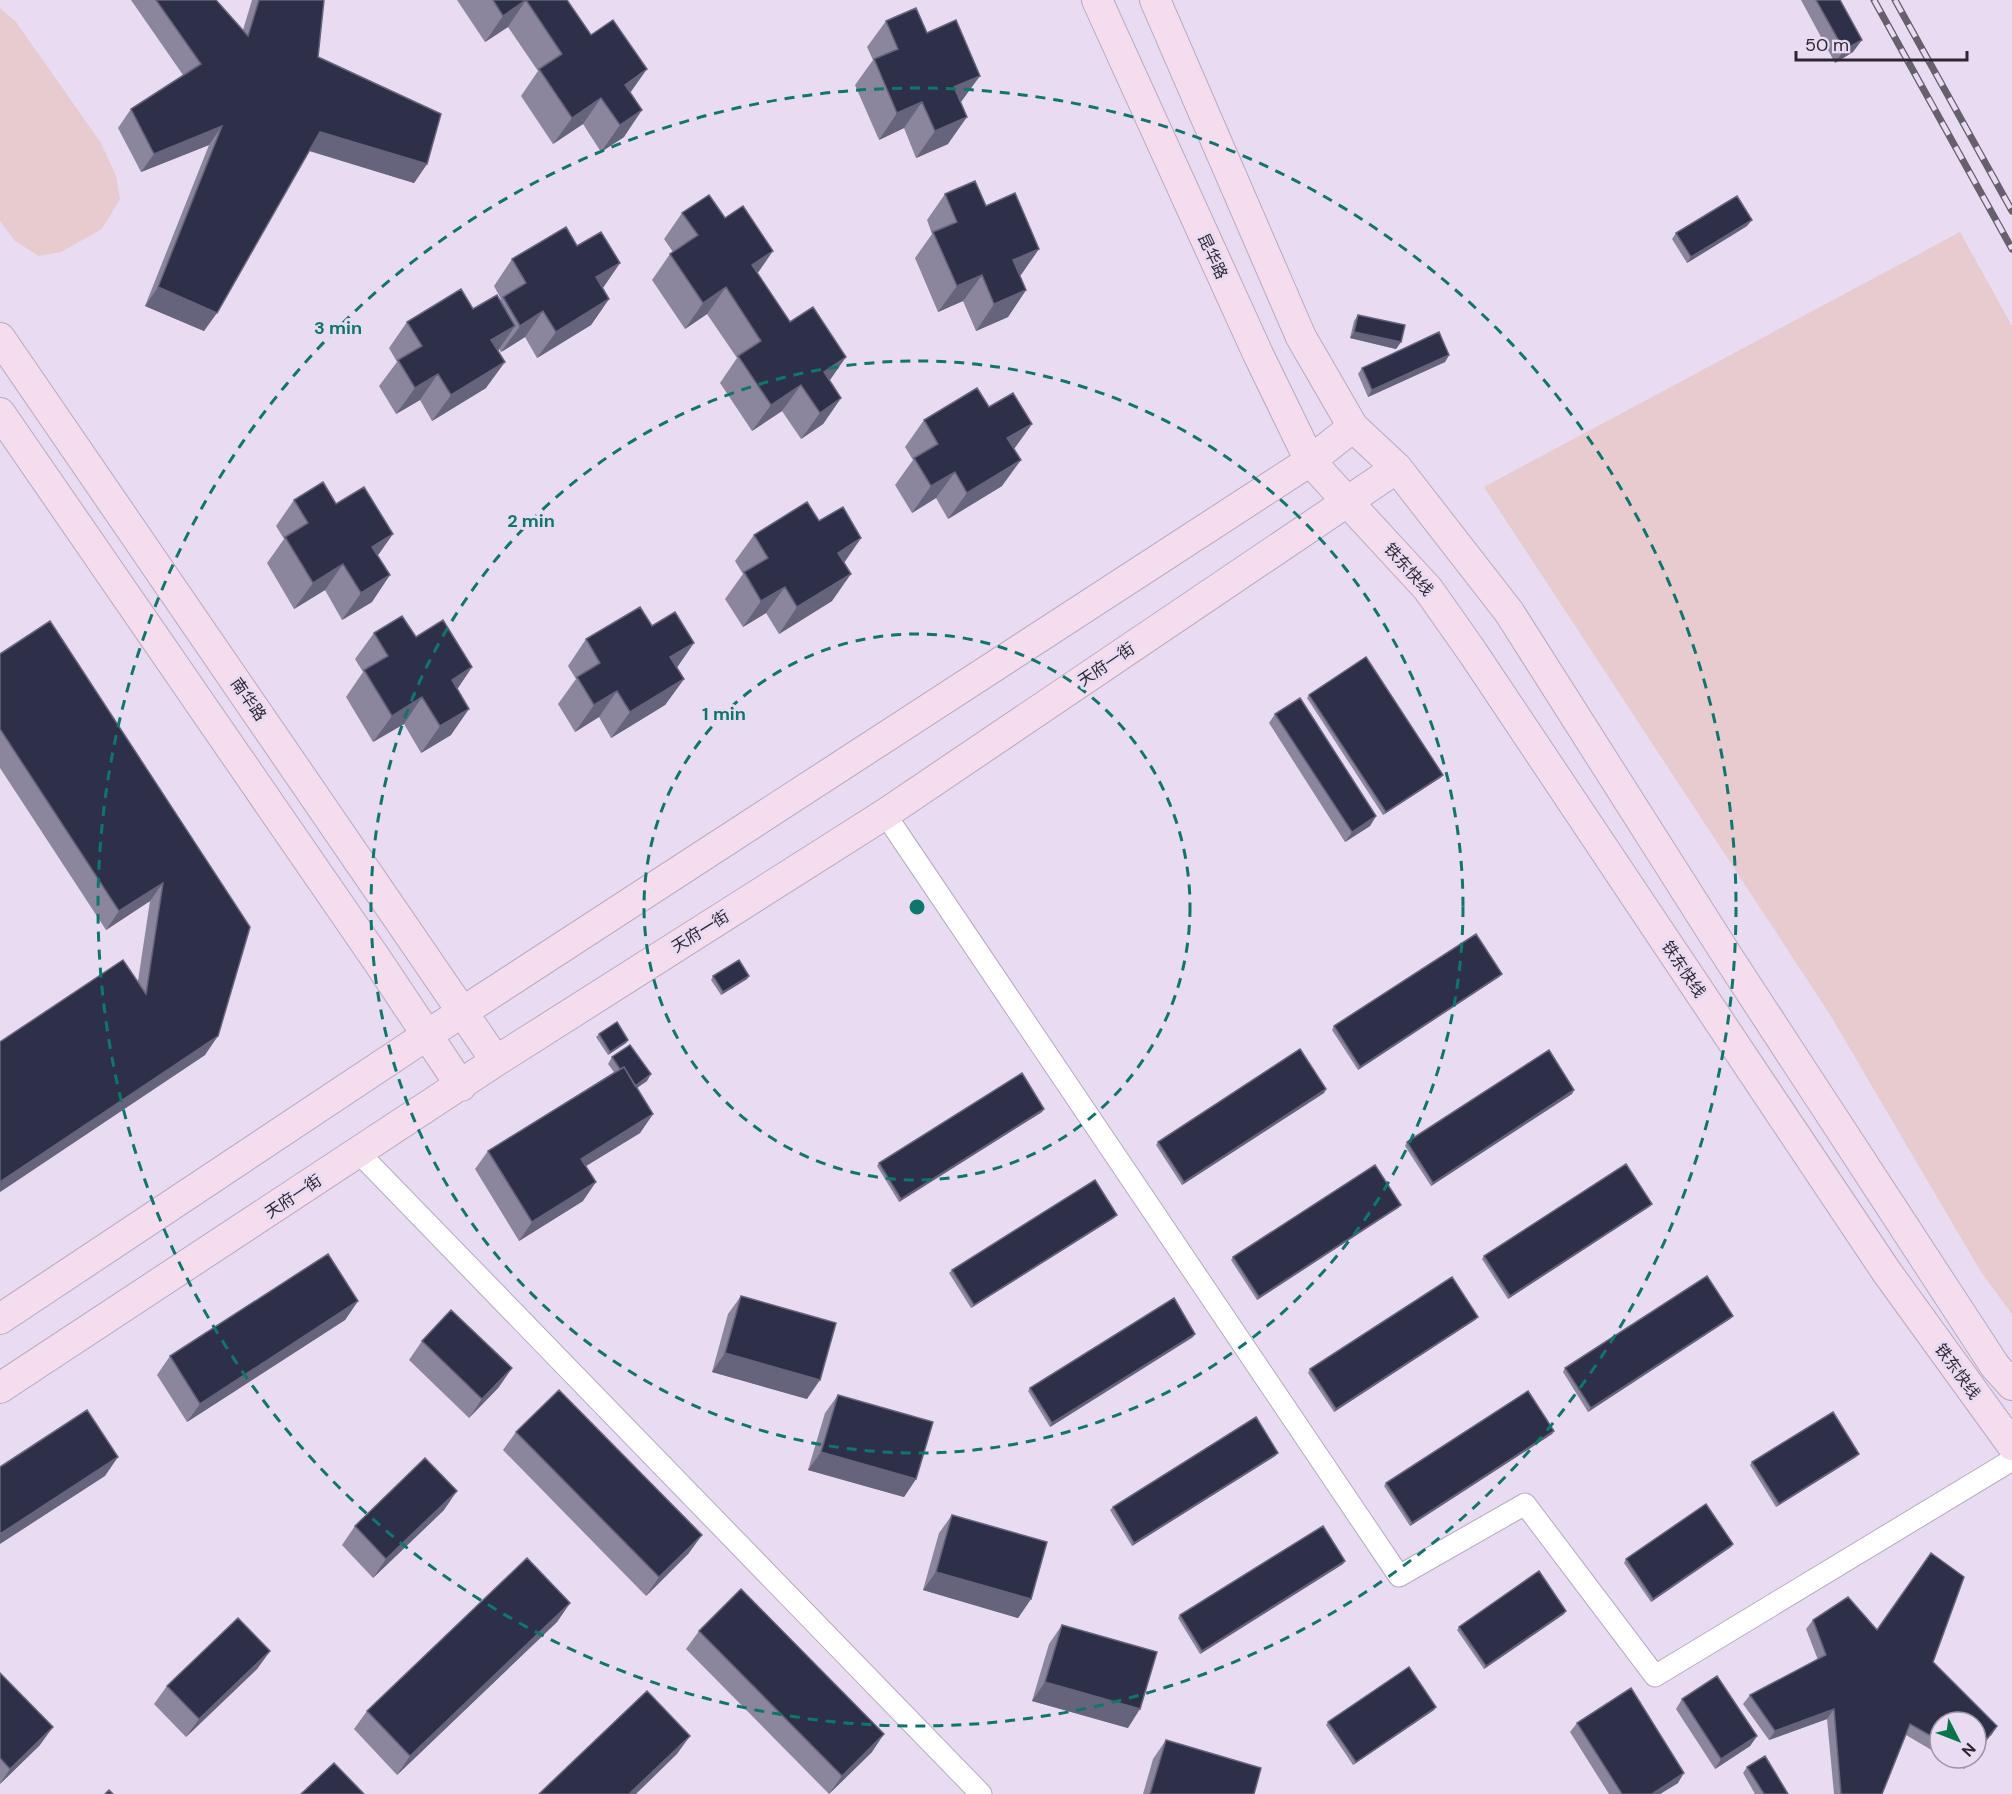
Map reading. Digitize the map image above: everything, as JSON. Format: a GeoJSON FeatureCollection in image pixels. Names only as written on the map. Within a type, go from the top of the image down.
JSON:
{"type":"FeatureCollection","features":[{"type":"Feature","properties":{"kind":"main road","name":"昆华路"},"geometry":{"type":"LineString","coordinates":[[1097,0],[1258,354],[1310,461],[1347,501]]}},
{"type":"Feature","properties":{"kind":"main road"},"geometry":{"type":"LineString","coordinates":[[1155,0],[1300,337],[1353,427],[1397,468]]}},
{"type":"Feature","properties":{"kind":"main road","name":"南华路"},"geometry":{"type":"LineString","coordinates":[[0,338],[496,1061]]}},
{"type":"Feature","properties":{"kind":"main road"},"geometry":{"type":"LineString","coordinates":[[0,413],[461,1086]]}},
{"type":"Feature","properties":{"kind":"main road"},"geometry":{"type":"LineString","coordinates":[[0,1319],[427,1035],[1310,461],[1353,427]]}},
{"type":"Feature","properties":{"kind":"main road","name":"天府一街"},"geometry":{"type":"LineString","coordinates":[[0,1388],[496,1061],[885,814],[1397,468]]}},
{"type":"Feature","properties":{"kind":"main road","name":"铁东快线"},"geometry":{"type":"LineString","coordinates":[[1397,468],[1509,612],[1728,957],[1995,1366],[2012,1385]]}},
{"type":"Feature","properties":{"kind":"main road","name":"铁东快线"},"geometry":{"type":"LineString","coordinates":[[1347,501],[1428,589],[1886,1271],[2012,1445]]}},
{"type":"Feature","properties":{"kind":"street"},"geometry":{"type":"LineString","coordinates":[[885,814],[1399,1576],[1525,1504],[1655,1676],[2012,1460]]}},
{"type":"Feature","properties":{"kind":"street"},"geometry":{"type":"LineString","coordinates":[[359,1153],[981,1794]]}},
{"type":"Feature","properties":{"kind":"shaded area"},"geometry":{"type":"Polygon","coordinates":[[[0,8],[16,22],[101,143],[116,176],[120,199],[102,229],[61,252],[39,256],[15,241],[0,221],[0,8]]]}},
{"type":"Feature","properties":{"kind":"shaded area"},"geometry":{"type":"Polygon","coordinates":[[[1960,232],[2012,326],[2012,1314],[1981,1272],[1829,1013],[1484,487],[1960,232]]]}},
{"type":"Feature","properties":{"kind":"building"},"geometry":{"type":"Polygon","coordinates":[[[156,0],[216,0],[248,36],[259,0],[324,0],[318,57],[441,114],[427,164],[320,132],[217,313],[158,287],[222,126],[154,154],[131,109],[201,64],[156,0]]]}},
{"type":"Feature","properties":{"kind":"building"},"geometry":{"type":"Polygon","coordinates":[[[493,0],[526,0],[503,16],[493,0]]]}},
{"type":"Feature","properties":{"kind":"building"},"geometry":{"type":"Polygon","coordinates":[[[526,0],[567,0],[591,35],[613,20],[647,69],[625,85],[642,110],[620,125],[601,98],[572,118],[539,69],[562,54],[526,0]]]}},
{"type":"Feature","properties":{"kind":"building"},"geometry":{"type":"Polygon","coordinates":[[[1816,0],[1840,0],[1862,40],[1844,50],[1816,0]]]}},
{"type":"Feature","properties":{"kind":"building"},"geometry":{"type":"Polygon","coordinates":[[[916,8],[927,33],[956,20],[980,76],[954,87],[967,117],[935,131],[922,102],[897,113],[874,59],[898,49],[886,21],[916,8]]]}},
{"type":"Feature","properties":{"kind":"building"},"geometry":{"type":"Polygon","coordinates":[[[975,181],[986,206],[1015,193],[1039,249],[1013,260],[1026,290],[994,304],[982,275],[957,286],[933,232],[957,222],[945,194],[975,181]]]}},
{"type":"Feature","properties":{"kind":"building"},"geometry":{"type":"Polygon","coordinates":[[[709,195],[725,218],[743,206],[773,251],[752,265],[790,322],[813,307],[846,357],[824,372],[841,398],[820,413],[801,385],[771,405],[738,356],[761,341],[726,287],[703,303],[670,254],[698,235],[682,213],[709,195]]]}},
{"type":"Feature","properties":{"kind":"building"},"geometry":{"type":"Polygon","coordinates":[[[1737,196],[1752,220],[1691,257],[1676,233],[1737,196]]]}},
{"type":"Feature","properties":{"kind":"building"},"geometry":{"type":"Polygon","coordinates":[[[566,227],[577,246],[601,232],[620,263],[596,277],[609,299],[556,332],[543,311],[520,326],[503,297],[526,283],[512,259],[566,227]]]}},
{"type":"Feature","properties":{"kind":"building"},"geometry":{"type":"Polygon","coordinates":[[[461,289],[473,309],[497,295],[515,326],[491,340],[505,362],[451,395],[438,374],[415,388],[398,360],[422,346],[407,322],[461,289]]]}},
{"type":"Feature","properties":{"kind":"building"},"geometry":{"type":"Polygon","coordinates":[[[1358,315],[1405,325],[1401,342],[1354,332],[1358,315]]]}},
{"type":"Feature","properties":{"kind":"building"},"geometry":{"type":"Polygon","coordinates":[[[1439,332],[1449,355],[1372,390],[1362,368],[1439,332]]]}},
{"type":"Feature","properties":{"kind":"building"},"geometry":{"type":"Polygon","coordinates":[[[977,388],[989,407],[1013,393],[1032,424],[1007,438],[1021,460],[967,493],[955,472],[931,486],[914,458],[938,444],[924,420],[977,388]]]}},
{"type":"Feature","properties":{"kind":"building"},"geometry":{"type":"Polygon","coordinates":[[[323,482],[336,504],[364,487],[393,534],[372,547],[390,575],[361,593],[343,564],[313,583],[285,537],[308,523],[294,500],[323,482]]]}},
{"type":"Feature","properties":{"kind":"building"},"geometry":{"type":"Polygon","coordinates":[[[807,502],[819,521],[843,507],[861,538],[838,553],[851,574],[797,607],[785,587],[761,601],[744,572],[768,558],[754,535],[807,502]]]}},
{"type":"Feature","properties":{"kind":"building"},"geometry":{"type":"Polygon","coordinates":[[[640,607],[652,626],[675,612],[694,643],[670,657],[684,679],[630,712],[617,691],[594,705],[577,677],[600,663],[586,639],[640,607]]]}},
{"type":"Feature","properties":{"kind":"building"},"geometry":{"type":"Polygon","coordinates":[[[402,616],[416,637],[443,620],[472,667],[452,680],[469,709],[440,726],[422,697],[392,716],[364,670],[388,656],[374,633],[402,616]]]}},
{"type":"Feature","properties":{"kind":"building"},"geometry":{"type":"Polygon","coordinates":[[[50,621],[250,927],[218,1036],[0,1182],[0,1042],[123,960],[146,994],[163,883],[119,911],[0,729],[0,654],[50,621]]]}},
{"type":"Feature","properties":{"kind":"building"},"geometry":{"type":"Polygon","coordinates":[[[1366,657],[1443,775],[1386,812],[1309,695],[1366,657]]]}},
{"type":"Feature","properties":{"kind":"building"},"geometry":{"type":"Polygon","coordinates":[[[1300,698],[1376,816],[1352,832],[1275,714],[1300,698]]]}},
{"type":"Feature","properties":{"kind":"building"},"geometry":{"type":"Polygon","coordinates":[[[1476,934],[1502,974],[1360,1067],[1334,1026],[1476,934]]]}},
{"type":"Feature","properties":{"kind":"building"},"geometry":{"type":"Polygon","coordinates":[[[739,960],[749,976],[723,992],[713,976],[739,960]]]}},
{"type":"Feature","properties":{"kind":"building"},"geometry":{"type":"Polygon","coordinates":[[[617,1022],[628,1040],[610,1052],[599,1034],[617,1022]]]}},
{"type":"Feature","properties":{"kind":"building"},"geometry":{"type":"Polygon","coordinates":[[[630,1045],[651,1074],[635,1086],[624,1067],[620,1069],[612,1057],[630,1045]]]}},
{"type":"Feature","properties":{"kind":"building"},"geometry":{"type":"Polygon","coordinates":[[[1300,1049],[1326,1089],[1184,1182],[1158,1142],[1300,1049]]]}},
{"type":"Feature","properties":{"kind":"building"},"geometry":{"type":"Polygon","coordinates":[[[1549,1050],[1574,1090],[1433,1183],[1407,1142],[1549,1050]]]}},
{"type":"Feature","properties":{"kind":"building"},"geometry":{"type":"Polygon","coordinates":[[[624,1067],[653,1114],[581,1159],[596,1182],[532,1222],[488,1151],[624,1067]]]}},
{"type":"Feature","properties":{"kind":"building"},"geometry":{"type":"Polygon","coordinates":[[[1022,1073],[1044,1109],[901,1199],[879,1163],[1022,1073]]]}},
{"type":"Feature","properties":{"kind":"building"},"geometry":{"type":"Polygon","coordinates":[[[1626,1164],[1652,1204],[1510,1296],[1484,1256],[1626,1164]]]}},
{"type":"Feature","properties":{"kind":"building"},"geometry":{"type":"Polygon","coordinates":[[[1375,1165],[1401,1205],[1259,1297],[1233,1257],[1375,1165]]]}},
{"type":"Feature","properties":{"kind":"building"},"geometry":{"type":"Polygon","coordinates":[[[1095,1180],[1117,1215],[974,1305],[952,1270],[1095,1180]]]}},
{"type":"Feature","properties":{"kind":"building"},"geometry":{"type":"Polygon","coordinates":[[[328,1254],[358,1301],[200,1404],[170,1356],[328,1254]]]}},
{"type":"Feature","properties":{"kind":"building"},"geometry":{"type":"Polygon","coordinates":[[[1707,1276],[1733,1316],[1591,1408],[1565,1368],[1707,1276]]]}},
{"type":"Feature","properties":{"kind":"building"},"geometry":{"type":"Polygon","coordinates":[[[1452,1277],[1478,1317],[1336,1409],[1310,1369],[1452,1277]]]}},
{"type":"Feature","properties":{"kind":"building"},"geometry":{"type":"Polygon","coordinates":[[[741,1296],[836,1323],[820,1380],[725,1353],[741,1296]]]}},
{"type":"Feature","properties":{"kind":"building"},"geometry":{"type":"Polygon","coordinates":[[[1174,1298],[1195,1334],[1052,1423],[1030,1388],[1174,1298]]]}},
{"type":"Feature","properties":{"kind":"building"},"geometry":{"type":"Polygon","coordinates":[[[451,1310],[512,1368],[482,1399],[422,1341],[451,1310]]]}},
{"type":"Feature","properties":{"kind":"building"},"geometry":{"type":"Polygon","coordinates":[[[559,1390],[702,1535],[659,1577],[516,1432],[559,1390]]]}},
{"type":"Feature","properties":{"kind":"building"},"geometry":{"type":"Polygon","coordinates":[[[1528,1391],[1554,1431],[1412,1523],[1386,1483],[1528,1391]]]}},
{"type":"Feature","properties":{"kind":"building"},"geometry":{"type":"Polygon","coordinates":[[[838,1395],[933,1422],[916,1479],[821,1452],[838,1395]]]}},
{"type":"Feature","properties":{"kind":"building"},"geometry":{"type":"Polygon","coordinates":[[[87,1410],[118,1457],[0,1534],[0,1467],[87,1410]]]}},
{"type":"Feature","properties":{"kind":"building"},"geometry":{"type":"Polygon","coordinates":[[[1833,1412],[1859,1454],[1779,1504],[1752,1462],[1833,1412]]]}},
{"type":"Feature","properties":{"kind":"building"},"geometry":{"type":"Polygon","coordinates":[[[1256,1417],[1278,1453],[1134,1543],[1113,1507],[1256,1417]]]}},
{"type":"Feature","properties":{"kind":"building"},"geometry":{"type":"Polygon","coordinates":[[[425,1458],[457,1491],[386,1559],[355,1526],[425,1458]]]}},
{"type":"Feature","properties":{"kind":"building"},"geometry":{"type":"Polygon","coordinates":[[[1706,1504],[1733,1544],[1653,1599],[1626,1559],[1706,1504]]]}},
{"type":"Feature","properties":{"kind":"building"},"geometry":{"type":"Polygon","coordinates":[[[952,1515],[1047,1542],[1031,1599],[936,1572],[952,1515]]]}},
{"type":"Feature","properties":{"kind":"building"},"geometry":{"type":"Polygon","coordinates":[[[1323,1526],[1345,1561],[1202,1651],[1180,1615],[1323,1526]]]}},
{"type":"Feature","properties":{"kind":"building"},"geometry":{"type":"Polygon","coordinates":[[[1931,1553],[1964,1577],[1933,1662],[1981,1710],[1928,1710],[1928,1734],[1910,1724],[1882,1794],[1841,1794],[1834,1709],[1775,1731],[1750,1695],[1826,1655],[1813,1620],[1848,1597],[1877,1630],[1931,1553]]]}},
{"type":"Feature","properties":{"kind":"building"},"geometry":{"type":"Polygon","coordinates":[[[527,1558],[570,1603],[410,1756],[367,1711],[527,1558]]]}},
{"type":"Feature","properties":{"kind":"building"},"geometry":{"type":"Polygon","coordinates":[[[1539,1571],[1566,1611],[1486,1666],[1459,1627],[1539,1571]]]}},
{"type":"Feature","properties":{"kind":"building"},"geometry":{"type":"Polygon","coordinates":[[[741,1589],[884,1734],[842,1776],[699,1631],[741,1589]]]}},
{"type":"Feature","properties":{"kind":"building"},"geometry":{"type":"Polygon","coordinates":[[[238,1618],[270,1651],[199,1719],[167,1686],[238,1618]]]}},
{"type":"Feature","properties":{"kind":"building"},"geometry":{"type":"Polygon","coordinates":[[[1062,1625],[1157,1652],[1140,1709],[1045,1682],[1062,1625]]]}},
{"type":"Feature","properties":{"kind":"building"},"geometry":{"type":"Polygon","coordinates":[[[1409,1667],[1436,1707],[1356,1762],[1328,1722],[1409,1667]]]}},
{"type":"Feature","properties":{"kind":"building"},"geometry":{"type":"Polygon","coordinates":[[[0,1673],[53,1727],[10,1769],[0,1758],[0,1673]]]}},
{"type":"Feature","properties":{"kind":"building"},"geometry":{"type":"Polygon","coordinates":[[[1717,1676],[1757,1736],[1721,1759],[1682,1699],[1717,1676]]]}},
{"type":"Feature","properties":{"kind":"building"},"geometry":{"type":"Polygon","coordinates":[[[1631,1688],[1684,1773],[1652,1794],[1622,1794],[1577,1723],[1631,1688]]]}},
{"type":"Feature","properties":{"kind":"building"},"geometry":{"type":"Polygon","coordinates":[[[647,1691],[690,1736],[629,1794],[539,1794],[647,1691]]]}},
{"type":"Feature","properties":{"kind":"building"},"geometry":{"type":"Polygon","coordinates":[[[1988,1717],[1997,1726],[1988,1738],[1988,1717]]]}},
{"type":"Feature","properties":{"kind":"building"},"geometry":{"type":"Polygon","coordinates":[[[1166,1740],[1261,1768],[1254,1794],[1150,1794],[1166,1740]]]}},
{"type":"Feature","properties":{"kind":"building"},"geometry":{"type":"Polygon","coordinates":[[[1765,1756],[1788,1794],[1764,1794],[1747,1767],[1765,1756]]]}},
{"type":"Feature","properties":{"kind":"building"},"geometry":{"type":"Polygon","coordinates":[[[334,1763],[364,1794],[301,1794],[334,1763]]]}},
{"type":"Feature","properties":{"kind":"railway"},"geometry":{"type":"LineString","coordinates":[[1874,0],[2012,249]]}},
{"type":"Feature","properties":{"kind":"railway"},"geometry":{"type":"LineString","coordinates":[[1895,0],[2012,211]]}}]}
